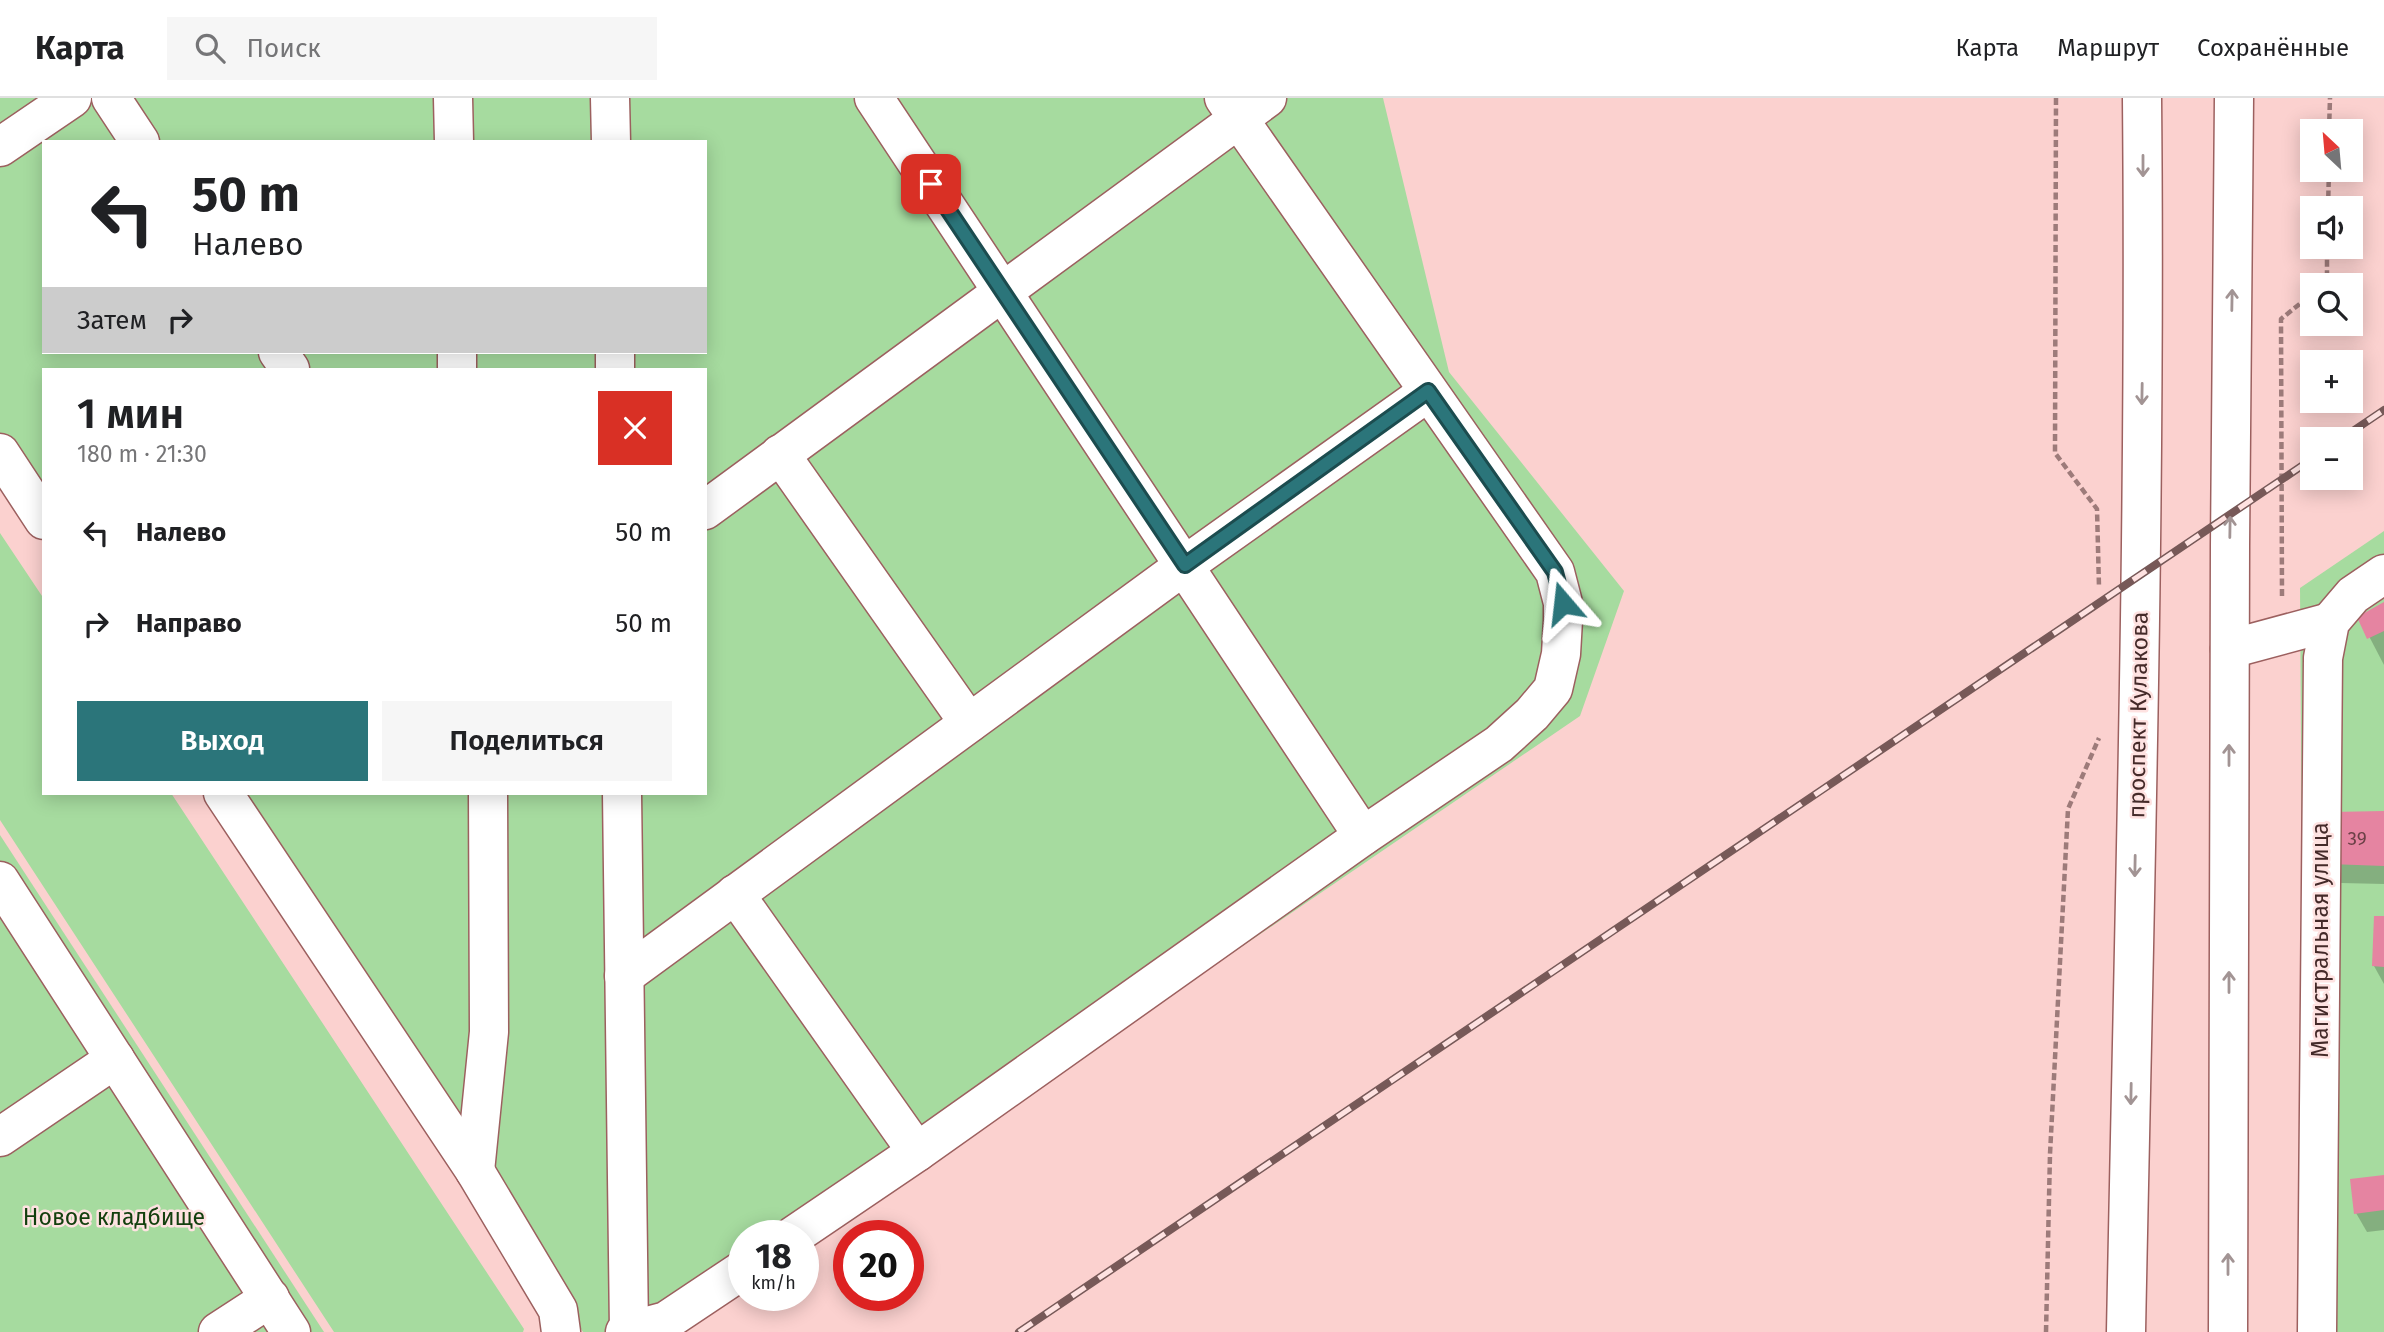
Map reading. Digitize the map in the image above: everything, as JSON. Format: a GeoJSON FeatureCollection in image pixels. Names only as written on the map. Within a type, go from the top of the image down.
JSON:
{"type":"FeatureCollection","features":[{"type":"Feature","properties":{"kind":"main road"},"geometry":{"type":"LineString","coordinates":[[0,147],[72,98]]}},
{"type":"Feature","properties":{"kind":"main road"},"geometry":{"type":"LineString","coordinates":[[111,98],[139,140]]}},
{"type":"Feature","properties":{"kind":"main road"},"geometry":{"type":"LineString","coordinates":[[453,98],[454,140]]}},
{"type":"Feature","properties":{"kind":"main road"},"geometry":{"type":"LineString","coordinates":[[610,98],[611,140]]}},
{"type":"Feature","properties":{"kind":"main road"},"geometry":{"type":"LineString","coordinates":[[874,98],[1363,836]]}},
{"type":"Feature","properties":{"kind":"main road","name":"проспект Кулакова"},"geometry":{"type":"LineString","coordinates":[[2126,1332],[2141,569],[2144,281],[2142,98]]}},
{"type":"Feature","properties":{"kind":"main road"},"geometry":{"type":"LineString","coordinates":[[2228,1332],[2234,98]]}},
{"type":"Feature","properties":{"kind":"main road"},"geometry":{"type":"LineString","coordinates":[[707,509],[1002,290],[1243,105],[1428,391],[1555,572],[1563,603],[1562,654],[1553,689],[1532,714],[1499,744],[1363,836],[817,1220]]}},
{"type":"Feature","properties":{"kind":"main road"},"geometry":{"type":"LineString","coordinates":[[624,976],[1185,565],[1428,391]]}},
{"type":"Feature","properties":{"kind":"main road"},"geometry":{"type":"LineString","coordinates":[[0,453],[42,517]]}},
{"type":"Feature","properties":{"kind":"main road"},"geometry":{"type":"LineString","coordinates":[[780,454],[969,723]]}},
{"type":"Feature","properties":{"kind":"main road","name":"Магистральная улица"},"geometry":{"type":"LineString","coordinates":[[2316,1332],[2323,658],[2330,622],[2353,595],[2384,574]]}},
{"type":"Feature","properties":{"kind":"main road"},"geometry":{"type":"LineString","coordinates":[[2230,649],[2330,622]]}},
{"type":"Feature","properties":{"kind":"main road"},"geometry":{"type":"LineString","coordinates":[[224,795],[475,1171],[558,1310],[561,1332]]}},
{"type":"Feature","properties":{"kind":"main road"},"geometry":{"type":"LineString","coordinates":[[475,1171],[489,1032],[488,795]]}},
{"type":"Feature","properties":{"kind":"main road"},"geometry":{"type":"LineString","coordinates":[[622,795],[627,1332],[666,1321],[728,1280]]}},
{"type":"Feature","properties":{"kind":"main road"},"geometry":{"type":"LineString","coordinates":[[0,881],[292,1332]]}},
{"type":"Feature","properties":{"kind":"main road"},"geometry":{"type":"LineString","coordinates":[[735,894],[917,1152]]}},
{"type":"Feature","properties":{"kind":"main road"},"geometry":{"type":"LineString","coordinates":[[0,1137],[115,1059]]}},
{"type":"Feature","properties":{"kind":"main road"},"geometry":{"type":"LineString","coordinates":[[218,1332],[270,1298]]}},
{"type":"Feature","properties":{"kind":"path"},"geometry":{"type":"LineString","coordinates":[[2056,98],[2055,453],[2097,509],[2099,590]]}},
{"type":"Feature","properties":{"kind":"path"},"geometry":{"type":"LineString","coordinates":[[2329,119],[2330,98]]}},
{"type":"Feature","properties":{"kind":"path"},"geometry":{"type":"LineString","coordinates":[[2046,1332],[2050,1154],[2068,809],[2104,726]]}},
{"type":"Feature","properties":{"kind":"green space"},"geometry":{"type":"Polygon","coordinates":[[[0,98],[1383,98],[1449,372],[1624,591],[1580,716],[841,1220],[833,1220],[833,1226],[819,1235],[819,1220],[728,1220],[728,1298],[677,1332],[583,1332],[224,795],[707,795],[707,368],[42,368],[42,522],[0,459],[0,98]]]}},
{"type":"Feature","properties":{"kind":"green space"},"geometry":{"type":"Polygon","coordinates":[[[2384,531],[2384,1332],[2305,1332],[2300,588],[2384,531]]]}},
{"type":"Feature","properties":{"kind":"green space"},"geometry":{"type":"Polygon","coordinates":[[[0,533],[42,596],[42,795],[172,795],[524,1329],[523,1332],[334,1332],[0,820],[0,533]]]}},
{"type":"Feature","properties":{"kind":"green space","name":"Новое кладбище"},"geometry":{"type":"Polygon","coordinates":[[[0,835],[324,1332],[0,1332],[0,835]]]}},
{"type":"Feature","properties":{"kind":"building"},"geometry":{"type":"Polygon","coordinates":[[[2384,602],[2384,631],[2367,639],[2357,617],[2384,602]]]}},
{"type":"Feature","properties":{"kind":"building"},"geometry":{"type":"Polygon","coordinates":[[[2384,811],[2384,866],[2329,864],[2332,812],[2384,811]]]}},
{"type":"Feature","properties":{"kind":"building"},"geometry":{"type":"Polygon","coordinates":[[[2374,916],[2384,916],[2384,967],[2372,966],[2374,916]]]}},
{"type":"Feature","properties":{"kind":"building"},"geometry":{"type":"Polygon","coordinates":[[[2384,1175],[2384,1210],[2354,1214],[2350,1179],[2384,1175]]]}},
{"type":"Feature","properties":{"kind":"railway"},"geometry":{"type":"LineString","coordinates":[[2359,427],[2384,410]]}},
{"type":"Feature","properties":{"kind":"railway"},"geometry":{"type":"LineString","coordinates":[[1019,1332],[2300,467]]}},
{"type":"Feature","properties":{"kind":"route"},"geometry":{"type":"LineString","coordinates":[[931,184],[1185,565],[1428,391],[1555,572],[1563,603]]}}]}
